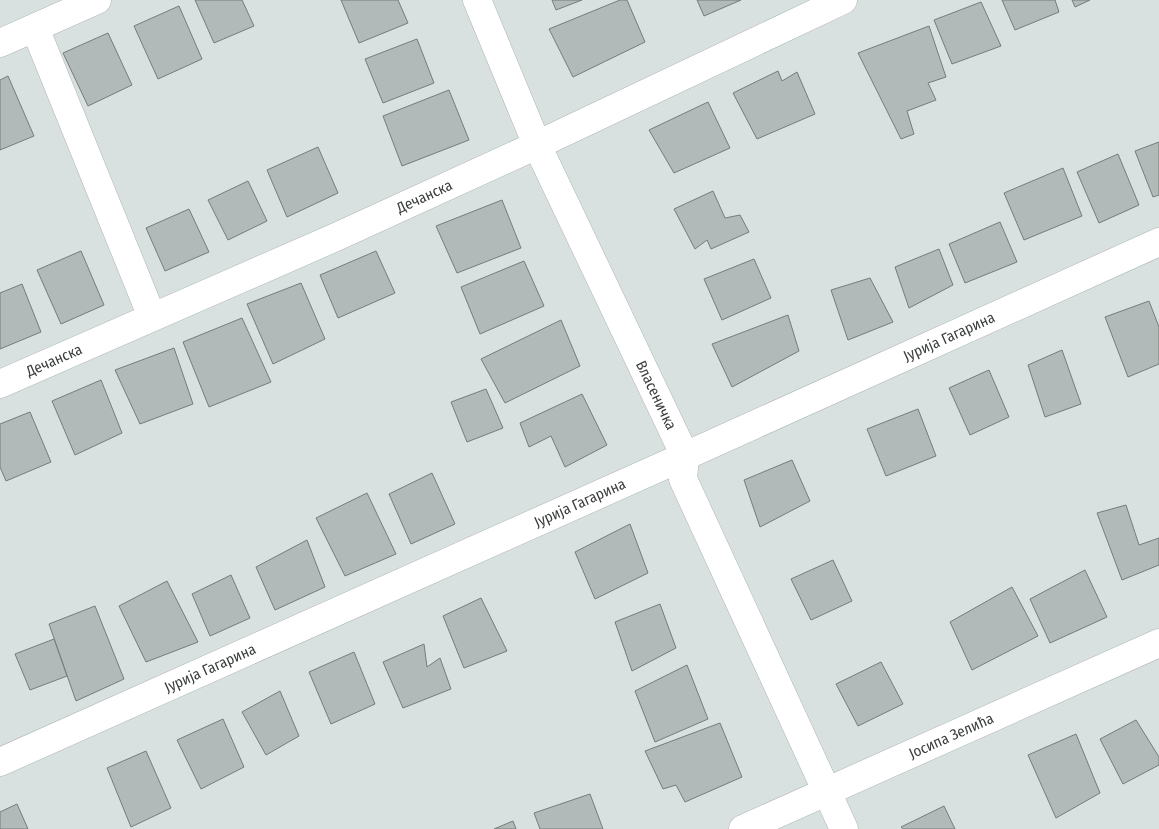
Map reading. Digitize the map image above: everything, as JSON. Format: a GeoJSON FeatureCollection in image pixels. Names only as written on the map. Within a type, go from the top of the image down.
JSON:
{"type":"FeatureCollection","features":[{"type":"Feature","properties":{"kind":"street"},"geometry":{"type":"LineString","coordinates":[[0,43],[97,0]]}},
{"type":"Feature","properties":{"kind":"street","name":"Власеничка"},"geometry":{"type":"LineString","coordinates":[[477,0],[537,145],[684,456],[683,479],[828,790],[844,829]]}},
{"type":"Feature","properties":{"kind":"street","name":"Дечанска"},"geometry":{"type":"LineString","coordinates":[[0,384],[537,145],[843,0]]}},
{"type":"Feature","properties":{"kind":"street"},"geometry":{"type":"LineString","coordinates":[[35,28],[152,317]]}},
{"type":"Feature","properties":{"kind":"street","name":"Јурија Гагарина"},"geometry":{"type":"LineString","coordinates":[[0,762],[1159,242]]}},
{"type":"Feature","properties":{"kind":"street","name":"Јосипа Зелића"},"geometry":{"type":"LineString","coordinates":[[743,829],[1159,643]]}},
{"type":"Feature","properties":{"kind":"building"},"geometry":{"type":"Polygon","coordinates":[[[195,0],[242,0],[254,26],[214,43],[195,0]]]}},
{"type":"Feature","properties":{"kind":"building"},"geometry":{"type":"Polygon","coordinates":[[[341,0],[398,0],[408,23],[359,43],[341,0]]]}},
{"type":"Feature","properties":{"kind":"building"},"geometry":{"type":"Polygon","coordinates":[[[552,0],[582,0],[556,10],[552,0]]]}},
{"type":"Feature","properties":{"kind":"building"},"geometry":{"type":"Polygon","coordinates":[[[620,0],[627,0],[645,42],[573,77],[549,29],[620,0]]]}},
{"type":"Feature","properties":{"kind":"building"},"geometry":{"type":"Polygon","coordinates":[[[697,0],[741,0],[704,16],[697,0]]]}},
{"type":"Feature","properties":{"kind":"building"},"geometry":{"type":"Polygon","coordinates":[[[1002,0],[1055,0],[1059,12],[1015,30],[1002,0]]]}},
{"type":"Feature","properties":{"kind":"building"},"geometry":{"type":"Polygon","coordinates":[[[1072,0],[1090,0],[1075,7],[1072,0]]]}},
{"type":"Feature","properties":{"kind":"building"},"geometry":{"type":"Polygon","coordinates":[[[981,2],[1001,46],[952,64],[934,20],[981,2]]]}},
{"type":"Feature","properties":{"kind":"building"},"geometry":{"type":"Polygon","coordinates":[[[179,6],[202,59],[158,79],[134,26],[179,6]]]}},
{"type":"Feature","properties":{"kind":"building"},"geometry":{"type":"Polygon","coordinates":[[[929,26],[946,77],[928,83],[936,100],[907,111],[914,134],[901,139],[858,53],[929,26]]]}},
{"type":"Feature","properties":{"kind":"building"},"geometry":{"type":"Polygon","coordinates":[[[108,33],[132,85],[88,106],[63,53],[108,33]]]}},
{"type":"Feature","properties":{"kind":"building"},"geometry":{"type":"Polygon","coordinates":[[[417,39],[434,83],[383,103],[365,59],[417,39]]]}},
{"type":"Feature","properties":{"kind":"building"},"geometry":{"type":"Polygon","coordinates":[[[778,71],[782,81],[797,72],[815,114],[757,139],[733,93],[778,71]]]}},
{"type":"Feature","properties":{"kind":"building"},"geometry":{"type":"Polygon","coordinates":[[[8,76],[34,136],[0,150],[0,80],[8,76]]]}},
{"type":"Feature","properties":{"kind":"building"},"geometry":{"type":"Polygon","coordinates":[[[449,90],[469,140],[402,166],[383,116],[449,90]]]}},
{"type":"Feature","properties":{"kind":"building"},"geometry":{"type":"Polygon","coordinates":[[[708,102],[730,148],[674,173],[649,130],[708,102]]]}},
{"type":"Feature","properties":{"kind":"building"},"geometry":{"type":"Polygon","coordinates":[[[1159,142],[1159,195],[1153,197],[1135,151],[1159,142]]]}},
{"type":"Feature","properties":{"kind":"building"},"geometry":{"type":"Polygon","coordinates":[[[318,147],[338,193],[287,217],[267,170],[318,147]]]}},
{"type":"Feature","properties":{"kind":"building"},"geometry":{"type":"Polygon","coordinates":[[[1118,154],[1139,205],[1099,223],[1077,172],[1118,154]]]}},
{"type":"Feature","properties":{"kind":"building"},"geometry":{"type":"Polygon","coordinates":[[[1063,168],[1082,216],[1024,240],[1004,193],[1063,168]]]}},
{"type":"Feature","properties":{"kind":"building"},"geometry":{"type":"Polygon","coordinates":[[[248,181],[267,221],[228,240],[208,200],[248,181]]]}},
{"type":"Feature","properties":{"kind":"building"},"geometry":{"type":"Polygon","coordinates":[[[713,191],[725,218],[740,215],[749,232],[711,249],[707,240],[695,249],[674,209],[713,191]]]}},
{"type":"Feature","properties":{"kind":"building"},"geometry":{"type":"Polygon","coordinates":[[[502,200],[521,248],[457,273],[436,226],[502,200]]]}},
{"type":"Feature","properties":{"kind":"building"},"geometry":{"type":"Polygon","coordinates":[[[189,209],[209,252],[165,271],[146,228],[189,209]]]}},
{"type":"Feature","properties":{"kind":"building"},"geometry":{"type":"Polygon","coordinates":[[[1000,222],[1017,262],[965,283],[949,244],[1000,222]]]}},
{"type":"Feature","properties":{"kind":"building"},"geometry":{"type":"Polygon","coordinates":[[[939,249],[953,285],[909,308],[895,267],[939,249]]]}},
{"type":"Feature","properties":{"kind":"building"},"geometry":{"type":"Polygon","coordinates":[[[81,251],[104,305],[61,324],[37,270],[81,251]]]}},
{"type":"Feature","properties":{"kind":"building"},"geometry":{"type":"Polygon","coordinates":[[[376,251],[395,293],[338,318],[320,275],[376,251]]]}},
{"type":"Feature","properties":{"kind":"building"},"geometry":{"type":"Polygon","coordinates":[[[754,259],[771,298],[722,320],[704,279],[754,259]]]}},
{"type":"Feature","properties":{"kind":"building"},"geometry":{"type":"Polygon","coordinates":[[[524,261],[544,306],[480,334],[461,287],[524,261]]]}},
{"type":"Feature","properties":{"kind":"building"},"geometry":{"type":"Polygon","coordinates":[[[870,278],[893,322],[848,340],[831,290],[870,278]]]}},
{"type":"Feature","properties":{"kind":"building"},"geometry":{"type":"Polygon","coordinates":[[[301,283],[325,339],[273,364],[247,304],[301,283]]]}},
{"type":"Feature","properties":{"kind":"building"},"geometry":{"type":"Polygon","coordinates":[[[22,284],[41,332],[0,349],[0,293],[22,284]]]}},
{"type":"Feature","properties":{"kind":"building"},"geometry":{"type":"Polygon","coordinates":[[[1149,301],[1159,327],[1159,364],[1128,377],[1105,317],[1149,301]]]}},
{"type":"Feature","properties":{"kind":"building"},"geometry":{"type":"Polygon","coordinates":[[[788,315],[799,351],[732,387],[712,344],[788,315]]]}},
{"type":"Feature","properties":{"kind":"building"},"geometry":{"type":"Polygon","coordinates":[[[242,318],[271,382],[209,407],[183,342],[242,318]]]}},
{"type":"Feature","properties":{"kind":"building"},"geometry":{"type":"Polygon","coordinates":[[[561,320],[580,366],[505,403],[481,359],[561,320]]]}},
{"type":"Feature","properties":{"kind":"building"},"geometry":{"type":"Polygon","coordinates":[[[174,348],[193,404],[140,424],[115,370],[174,348]]]}},
{"type":"Feature","properties":{"kind":"building"},"geometry":{"type":"Polygon","coordinates":[[[1062,350],[1081,404],[1045,417],[1028,365],[1062,350]]]}},
{"type":"Feature","properties":{"kind":"building"},"geometry":{"type":"Polygon","coordinates":[[[989,370],[1009,417],[970,435],[949,388],[989,370]]]}},
{"type":"Feature","properties":{"kind":"building"},"geometry":{"type":"Polygon","coordinates":[[[101,380],[122,433],[75,455],[52,401],[101,380]]]}},
{"type":"Feature","properties":{"kind":"building"},"geometry":{"type":"Polygon","coordinates":[[[486,389],[503,428],[467,442],[451,402],[486,389]]]}},
{"type":"Feature","properties":{"kind":"building"},"geometry":{"type":"Polygon","coordinates":[[[582,394],[607,445],[565,467],[551,436],[529,447],[520,423],[582,394]]]}},
{"type":"Feature","properties":{"kind":"building"},"geometry":{"type":"Polygon","coordinates":[[[918,409],[936,456],[886,476],[867,429],[918,409]]]}},
{"type":"Feature","properties":{"kind":"building"},"geometry":{"type":"Polygon","coordinates":[[[30,412],[51,462],[6,481],[0,467],[0,424],[30,412]]]}},
{"type":"Feature","properties":{"kind":"building"},"geometry":{"type":"Polygon","coordinates":[[[792,460],[810,501],[760,527],[744,480],[792,460]]]}},
{"type":"Feature","properties":{"kind":"building"},"geometry":{"type":"Polygon","coordinates":[[[432,473],[455,524],[411,544],[389,494],[432,473]]]}},
{"type":"Feature","properties":{"kind":"building"},"geometry":{"type":"Polygon","coordinates":[[[367,493],[396,554],[345,576],[316,518],[367,493]]]}},
{"type":"Feature","properties":{"kind":"building"},"geometry":{"type":"Polygon","coordinates":[[[1126,505],[1139,545],[1159,538],[1159,565],[1122,580],[1097,513],[1126,505]]]}},
{"type":"Feature","properties":{"kind":"building"},"geometry":{"type":"Polygon","coordinates":[[[630,524],[648,573],[595,599],[575,552],[630,524]]]}},
{"type":"Feature","properties":{"kind":"building"},"geometry":{"type":"Polygon","coordinates":[[[307,540],[325,587],[275,610],[256,567],[307,540]]]}},
{"type":"Feature","properties":{"kind":"building"},"geometry":{"type":"Polygon","coordinates":[[[833,560],[852,601],[811,620],[791,579],[833,560]]]}},
{"type":"Feature","properties":{"kind":"building"},"geometry":{"type":"Polygon","coordinates":[[[1085,570],[1107,617],[1050,643],[1030,599],[1085,570]]]}},
{"type":"Feature","properties":{"kind":"building"},"geometry":{"type":"Polygon","coordinates":[[[231,575],[250,618],[210,636],[192,594],[231,575]]]}},
{"type":"Feature","properties":{"kind":"building"},"geometry":{"type":"Polygon","coordinates":[[[167,581],[198,642],[146,662],[119,606],[167,581]]]}},
{"type":"Feature","properties":{"kind":"building"},"geometry":{"type":"Polygon","coordinates":[[[1012,587],[1038,636],[972,670],[950,622],[1012,587]]]}},
{"type":"Feature","properties":{"kind":"building"},"geometry":{"type":"Polygon","coordinates":[[[481,598],[507,651],[464,668],[443,616],[481,598]]]}},
{"type":"Feature","properties":{"kind":"building"},"geometry":{"type":"Polygon","coordinates":[[[660,604],[676,648],[632,671],[615,622],[660,604]]]}},
{"type":"Feature","properties":{"kind":"building"},"geometry":{"type":"Polygon","coordinates":[[[95,606],[124,679],[76,701],[49,624],[95,606]]]}},
{"type":"Feature","properties":{"kind":"building"},"geometry":{"type":"Polygon","coordinates":[[[54,639],[67,676],[30,690],[15,654],[54,639]]]}},
{"type":"Feature","properties":{"kind":"building"},"geometry":{"type":"Polygon","coordinates":[[[424,644],[427,667],[440,658],[451,689],[403,708],[383,662],[424,644]]]}},
{"type":"Feature","properties":{"kind":"building"},"geometry":{"type":"Polygon","coordinates":[[[354,652],[375,704],[331,724],[309,672],[354,652]]]}},
{"type":"Feature","properties":{"kind":"building"},"geometry":{"type":"Polygon","coordinates":[[[881,662],[903,704],[858,726],[836,684],[881,662]]]}},
{"type":"Feature","properties":{"kind":"building"},"geometry":{"type":"Polygon","coordinates":[[[687,665],[708,719],[655,742],[635,691],[687,665]]]}},
{"type":"Feature","properties":{"kind":"building"},"geometry":{"type":"Polygon","coordinates":[[[280,691],[299,736],[266,755],[242,712],[280,691]]]}},
{"type":"Feature","properties":{"kind":"building"},"geometry":{"type":"Polygon","coordinates":[[[223,719],[244,767],[201,789],[177,740],[223,719]]]}},
{"type":"Feature","properties":{"kind":"building"},"geometry":{"type":"Polygon","coordinates":[[[1136,720],[1159,757],[1159,765],[1123,784],[1100,739],[1136,720]]]}},
{"type":"Feature","properties":{"kind":"building"},"geometry":{"type":"Polygon","coordinates":[[[720,723],[742,777],[685,802],[676,785],[663,789],[645,751],[720,723]]]}},
{"type":"Feature","properties":{"kind":"building"},"geometry":{"type":"Polygon","coordinates":[[[1076,734],[1100,793],[1056,818],[1028,755],[1076,734]]]}},
{"type":"Feature","properties":{"kind":"building"},"geometry":{"type":"Polygon","coordinates":[[[146,751],[171,808],[131,827],[107,768],[146,751]]]}},
{"type":"Feature","properties":{"kind":"building"},"geometry":{"type":"Polygon","coordinates":[[[590,794],[603,829],[540,829],[534,813],[590,794]]]}},
{"type":"Feature","properties":{"kind":"building"},"geometry":{"type":"Polygon","coordinates":[[[17,804],[28,829],[0,829],[0,812],[17,804]]]}},
{"type":"Feature","properties":{"kind":"building"},"geometry":{"type":"Polygon","coordinates":[[[944,806],[955,829],[903,829],[901,827],[944,806]]]}},
{"type":"Feature","properties":{"kind":"building"},"geometry":{"type":"Polygon","coordinates":[[[513,821],[516,829],[494,829],[513,821]]]}}]}
